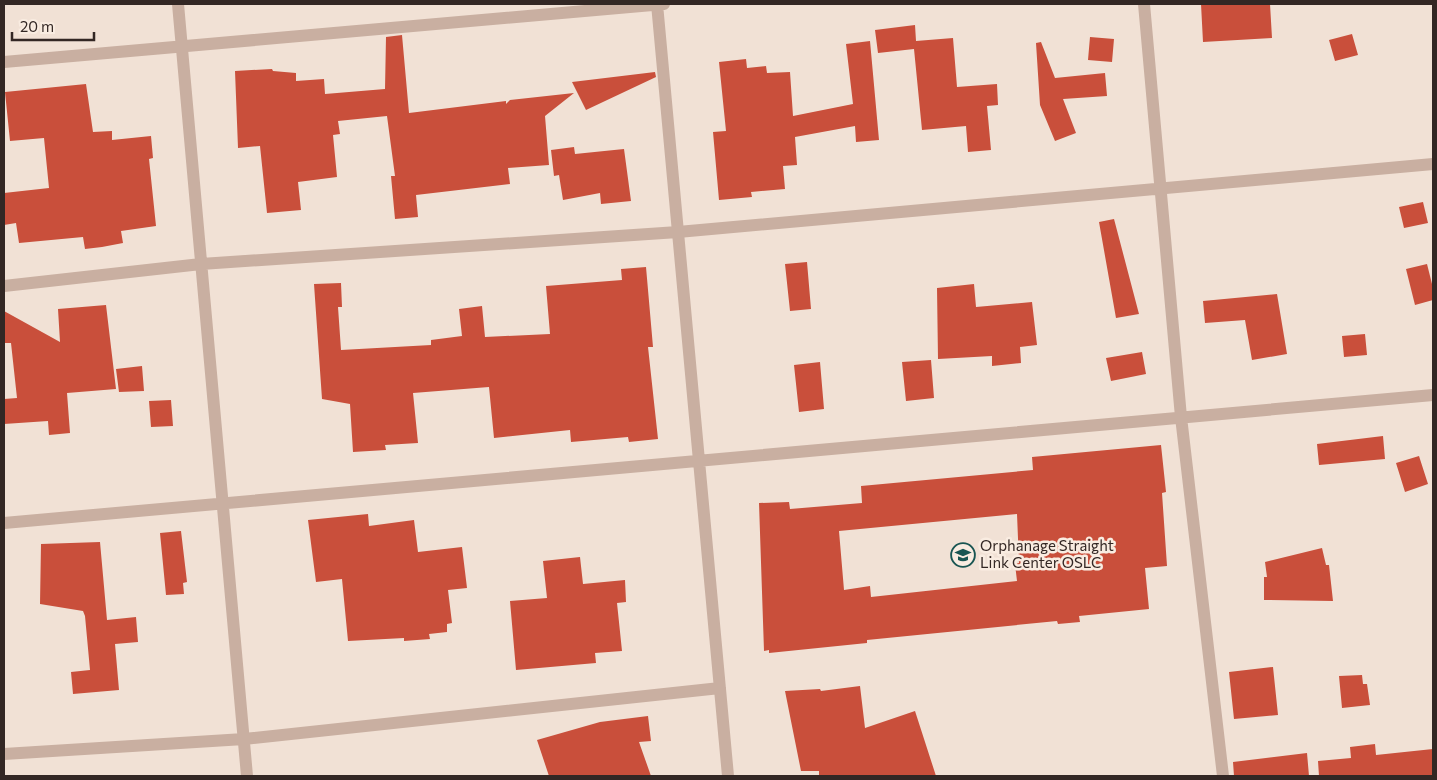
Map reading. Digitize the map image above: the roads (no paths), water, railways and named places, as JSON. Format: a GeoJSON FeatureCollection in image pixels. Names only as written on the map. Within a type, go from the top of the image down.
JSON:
{"type":"FeatureCollection","features":[{"type":"Feature","properties":{"kind":"street"},"geometry":{"type":"LineString","coordinates":[[178,4],[247,776]]}},
{"type":"Feature","properties":{"kind":"street"},"geometry":{"type":"LineString","coordinates":[[657,4],[728,776]]}},
{"type":"Feature","properties":{"kind":"street"},"geometry":{"type":"LineString","coordinates":[[4,62],[665,4]]}},
{"type":"Feature","properties":{"kind":"street"},"geometry":{"type":"LineString","coordinates":[[1144,4],[1181,417],[1223,776]]}},
{"type":"Feature","properties":{"kind":"street"},"geometry":{"type":"LineString","coordinates":[[4,286],[201,264],[678,232],[1433,164]]}},
{"type":"Feature","properties":{"kind":"street"},"geometry":{"type":"LineString","coordinates":[[4,523],[1433,395]]}},
{"type":"Feature","properties":{"kind":"street"},"geometry":{"type":"LineString","coordinates":[[4,754],[244,739],[720,688]]}},
{"type":"Feature","properties":{"kind":"place","name":"Orphanage Straight Link Center OSLC"},"geometry":{"type":"Point","coordinates":[963,555]}}]}
